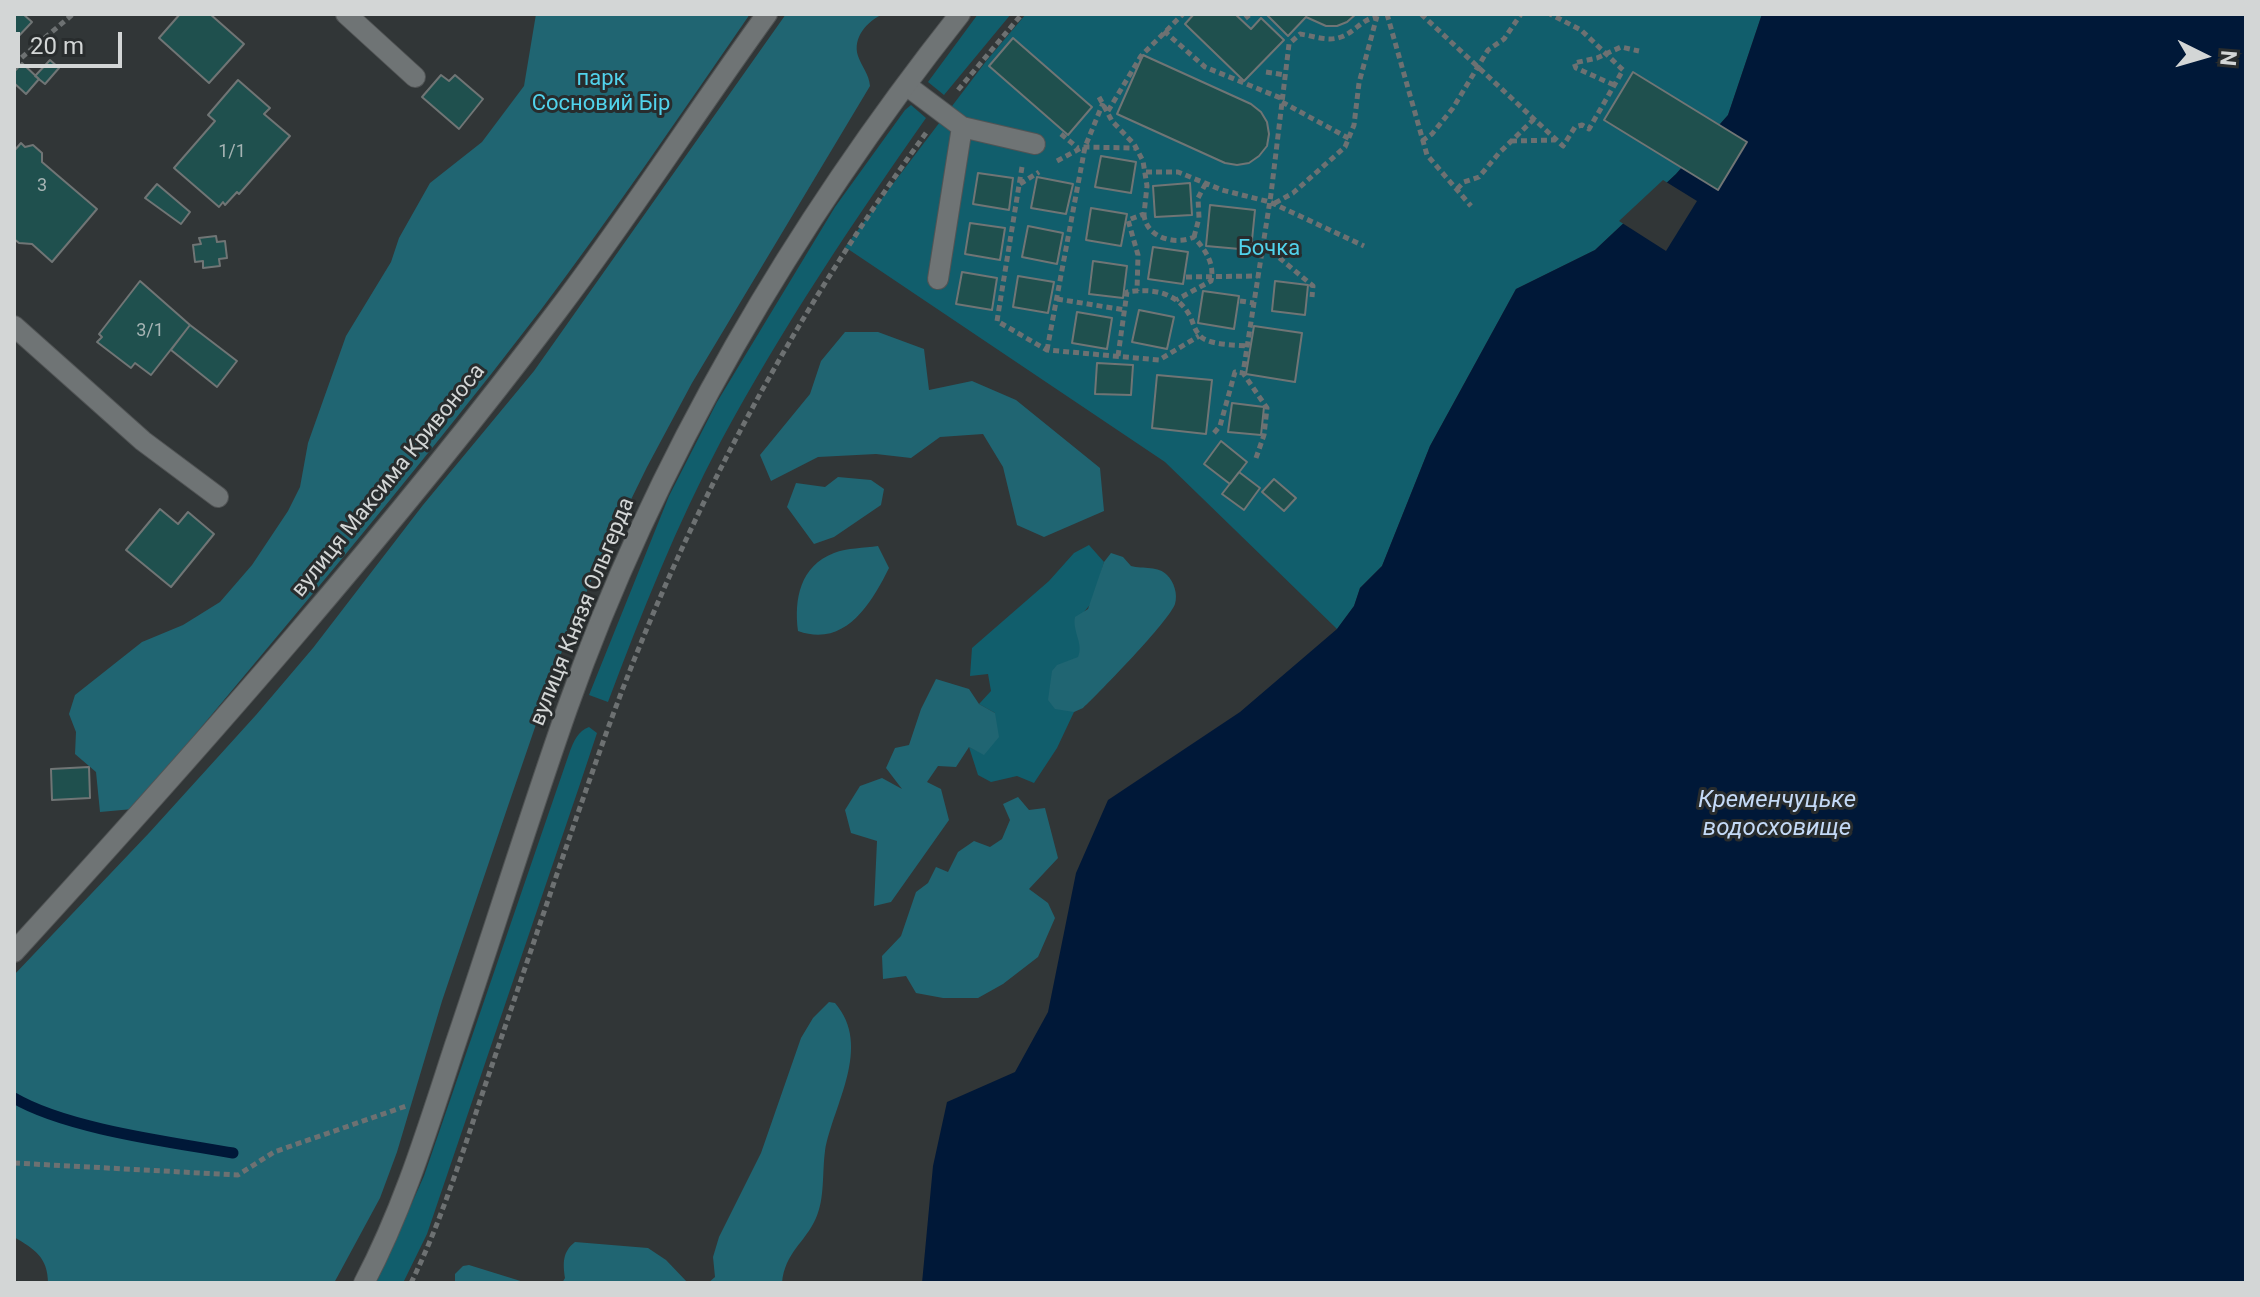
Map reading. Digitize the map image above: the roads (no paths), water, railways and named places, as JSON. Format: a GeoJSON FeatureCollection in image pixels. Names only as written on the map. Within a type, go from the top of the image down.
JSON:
{"type":"FeatureCollection","features":[{"type":"Feature","properties":{"kind":"street"},"geometry":{"type":"LineString","coordinates":[[346,14],[415,77]]}},
{"type":"Feature","properties":{"kind":"street","name":"вулиця Максима Кривоноса"},"geometry":{"type":"LineString","coordinates":[[14,952],[248,691],[482,408],[584,275],[767,14]]}},
{"type":"Feature","properties":{"kind":"street","name":"вулиця Князя Ольгерда"},"geometry":{"type":"LineString","coordinates":[[364,1283],[405,1197],[568,706],[655,499],[708,394],[789,258],[843,174],[960,14]]}},
{"type":"Feature","properties":{"kind":"street"},"geometry":{"type":"LineString","coordinates":[[906,85],[962,127],[1030,143]]}},
{"type":"Feature","properties":{"kind":"street"},"geometry":{"type":"LineString","coordinates":[[938,279],[962,127]]}},
{"type":"Feature","properties":{"kind":"street"},"geometry":{"type":"LineString","coordinates":[[14,326],[143,441],[218,497]]}},
{"type":"Feature","properties":{"kind":"water","name":"Кременчуцьке водосховище"},"geometry":{"type":"Polygon","coordinates":[[[1762,14],[2246,14],[2246,1283],[922,1283],[933,1166],[947,1102],[1015,1072],[1048,1012],[1076,873],[1108,800],[1240,712],[1337,629],[1354,606],[1360,588],[1382,566],[1430,446],[1516,289],[1595,250],[1676,174],[1728,115],[1762,14]]]}},
{"type":"Feature","properties":{"kind":"waterway"},"geometry":{"type":"LineString","coordinates":[[14,1098],[36,1109],[90,1126],[233,1153]]}},
{"type":"Feature","properties":{"kind":"park label","name":"парк Сосновий Бір"},"geometry":{"type":"Point","coordinates":[601,92]}},
{"type":"Feature","properties":{"kind":"park label","name":"Бочка"},"geometry":{"type":"Point","coordinates":[1269,249]}}]}
